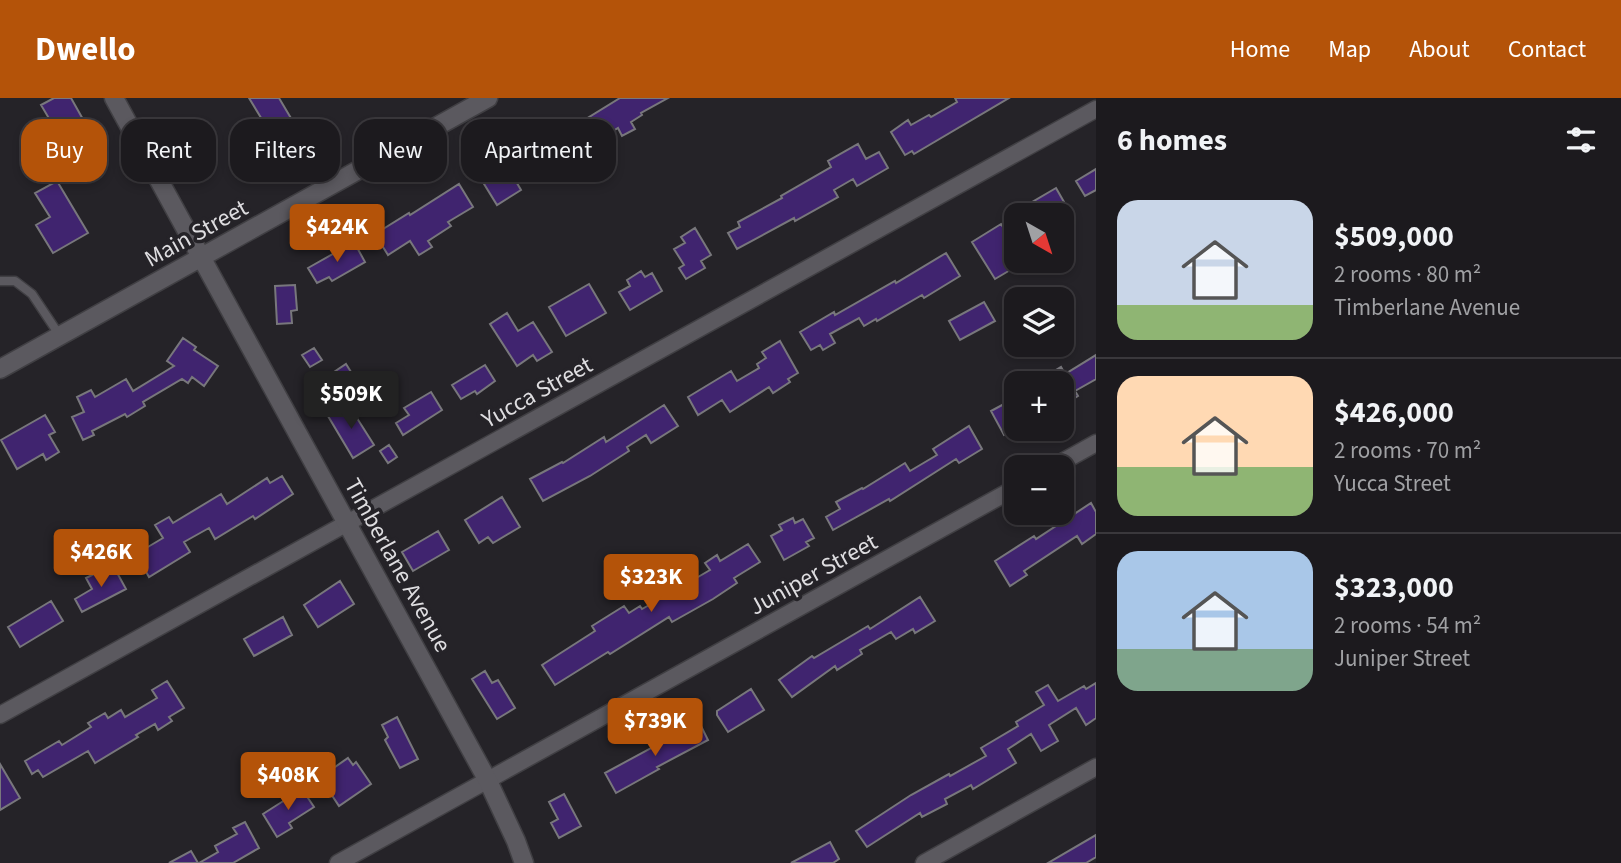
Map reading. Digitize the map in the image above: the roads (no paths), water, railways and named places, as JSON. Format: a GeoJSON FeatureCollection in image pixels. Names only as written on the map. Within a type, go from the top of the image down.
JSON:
{"type":"FeatureCollection","features":[{"type":"Feature","properties":{"kind":"street","name":"Timberlane Avenue"},"geometry":{"type":"LineString","coordinates":[[114,98],[488,781],[524,863]]}},
{"type":"Feature","properties":{"kind":"street","name":"Main Street"},"geometry":{"type":"LineString","coordinates":[[0,369],[488,98]]}},
{"type":"Feature","properties":{"kind":"street","name":"Yucca Street"},"geometry":{"type":"LineString","coordinates":[[0,715],[1096,110]]}},
{"type":"Feature","properties":{"kind":"street"},"geometry":{"type":"LineString","coordinates":[[1074,455],[1096,443]]}},
{"type":"Feature","properties":{"kind":"street","name":"Juniper Street"},"geometry":{"type":"LineString","coordinates":[[338,863],[1004,494]]}},
{"type":"Feature","properties":{"kind":"street"},"geometry":{"type":"LineString","coordinates":[[924,863],[1096,767]]}},
{"type":"Feature","properties":{"kind":"lane"},"geometry":{"type":"LineString","coordinates":[[0,281],[15,281],[32,294],[60,336]]}}]}
